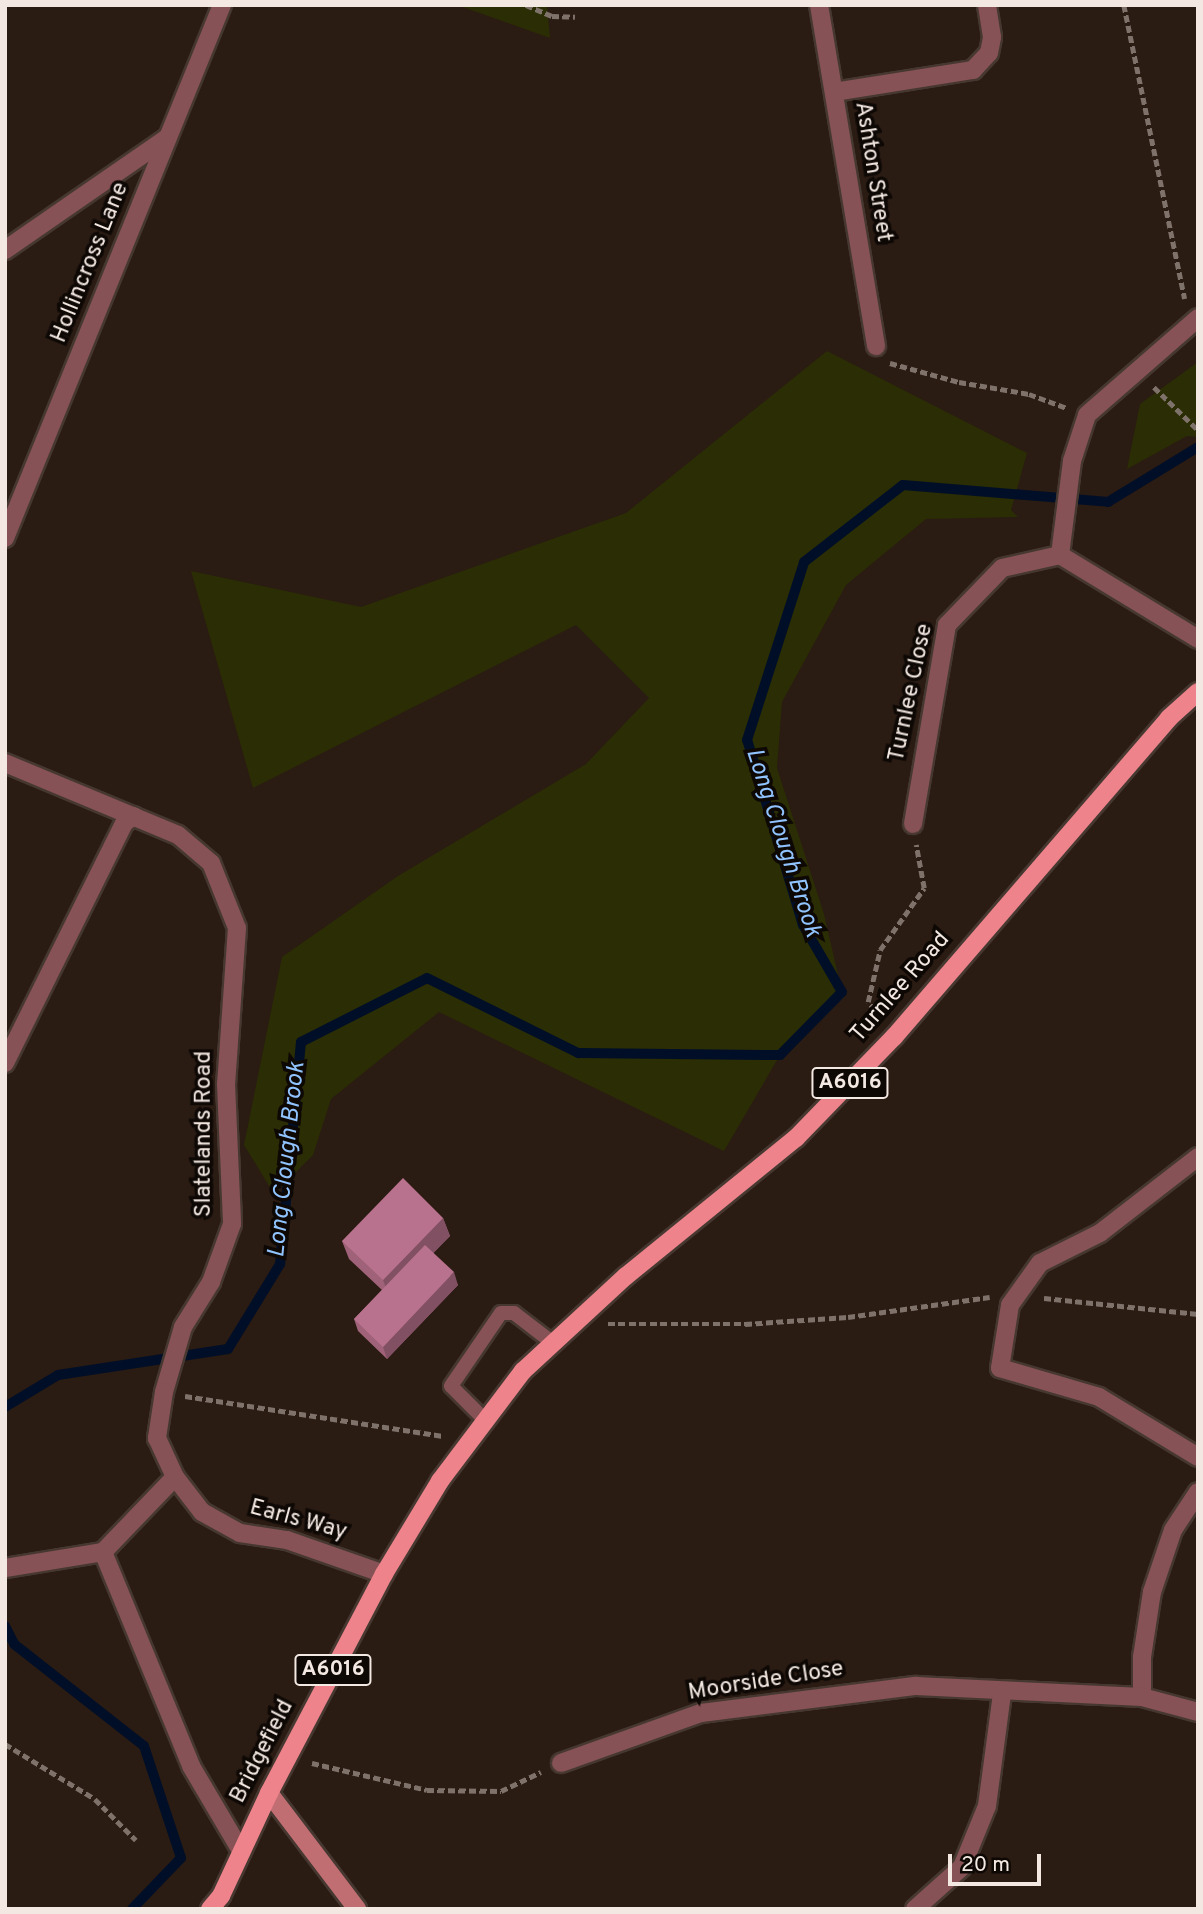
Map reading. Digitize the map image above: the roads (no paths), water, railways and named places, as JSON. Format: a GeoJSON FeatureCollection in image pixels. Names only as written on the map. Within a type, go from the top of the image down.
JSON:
{"type":"FeatureCollection","features":[{"type":"Feature","properties":{"kind":"main road","name":"Turnlee Road"},"geometry":{"type":"LineString","coordinates":[[471,1440],[523,1371],[626,1276],[796,1139],[894,1037],[1160,728],[1198,692]]}},
{"type":"Feature","properties":{"kind":"main road","name":"Bridgefield"},"geometry":{"type":"LineString","coordinates":[[210,1909],[221,1896],[286,1758],[384,1574],[440,1482],[471,1440]]}},
{"type":"Feature","properties":{"kind":"street","name":"Hollincross Lane"},"geometry":{"type":"LineString","coordinates":[[5,538],[222,5]]}},
{"type":"Feature","properties":{"kind":"street","name":"Ashton Street"},"geometry":{"type":"LineString","coordinates":[[819,5],[876,346]]}},
{"type":"Feature","properties":{"kind":"street"},"geometry":{"type":"LineString","coordinates":[[834,92],[973,70],[989,53],[992,37],[987,5]]}},
{"type":"Feature","properties":{"kind":"street"},"geometry":{"type":"LineString","coordinates":[[5,250],[169,137]]}},
{"type":"Feature","properties":{"kind":"street"},"geometry":{"type":"LineString","coordinates":[[1194,320],[1087,415],[1072,461],[1060,555],[1198,639]]}},
{"type":"Feature","properties":{"kind":"street","name":"Turnlee Close"},"geometry":{"type":"LineString","coordinates":[[913,824],[947,625],[1002,568],[1060,555]]}},
{"type":"Feature","properties":{"kind":"street","name":"Slatelands Road"},"geometry":{"type":"LineString","coordinates":[[5,763],[178,835],[211,863],[237,928],[226,1084],[232,1224],[211,1282],[183,1327],[166,1385],[160,1417]]}},
{"type":"Feature","properties":{"kind":"street"},"geometry":{"type":"LineString","coordinates":[[5,1063],[124,823],[134,816]]}},
{"type":"Feature","properties":{"kind":"street"},"geometry":{"type":"LineString","coordinates":[[1198,1157],[1100,1233],[1040,1263],[1015,1297],[1005,1327],[1000,1368],[1099,1397],[1198,1457]]}},
{"type":"Feature","properties":{"kind":"street","name":"Earls Way"},"geometry":{"type":"LineString","coordinates":[[160,1417],[157,1438],[175,1477],[202,1512],[240,1533],[287,1540],[384,1574]]}},
{"type":"Feature","properties":{"kind":"street"},"geometry":{"type":"LineString","coordinates":[[5,1567],[103,1552],[175,1477]]}},
{"type":"Feature","properties":{"kind":"street"},"geometry":{"type":"LineString","coordinates":[[1142,1697],[1142,1657],[1153,1592],[1173,1530],[1198,1492]]}},
{"type":"Feature","properties":{"kind":"street"},"geometry":{"type":"LineString","coordinates":[[103,1552],[191,1766],[241,1851]]}},
{"type":"Feature","properties":{"kind":"street","name":"Moorside Close"},"geometry":{"type":"LineString","coordinates":[[561,1763],[701,1713],[916,1686],[995,1693],[1142,1697],[1198,1712]]}},
{"type":"Feature","properties":{"kind":"street"},"geometry":{"type":"LineString","coordinates":[[915,1909],[962,1867],[988,1806],[995,1693]]}},
{"type":"Feature","properties":{"kind":"street"},"geometry":{"type":"LineString","coordinates":[[269,1793],[357,1909]]}},
{"type":"Feature","properties":{"kind":"lane"},"geometry":{"type":"LineString","coordinates":[[486,1421],[451,1386],[501,1313],[514,1313],[554,1343]]}},
{"type":"Feature","properties":{"kind":"waterway","name":"Long Clough Brook"},"geometry":{"type":"LineString","coordinates":[[5,1407],[58,1375],[228,1349],[280,1264],[301,1042],[427,978],[578,1053],[780,1055],[842,992],[803,925],[747,740],[804,562],[903,485],[1108,502],[1198,447]]}},
{"type":"Feature","properties":{"kind":"waterway","name":"Long Clough Brook"},"geometry":{"type":"LineString","coordinates":[[5,1626],[14,1644],[144,1746],[181,1858],[132,1909]]}}]}
